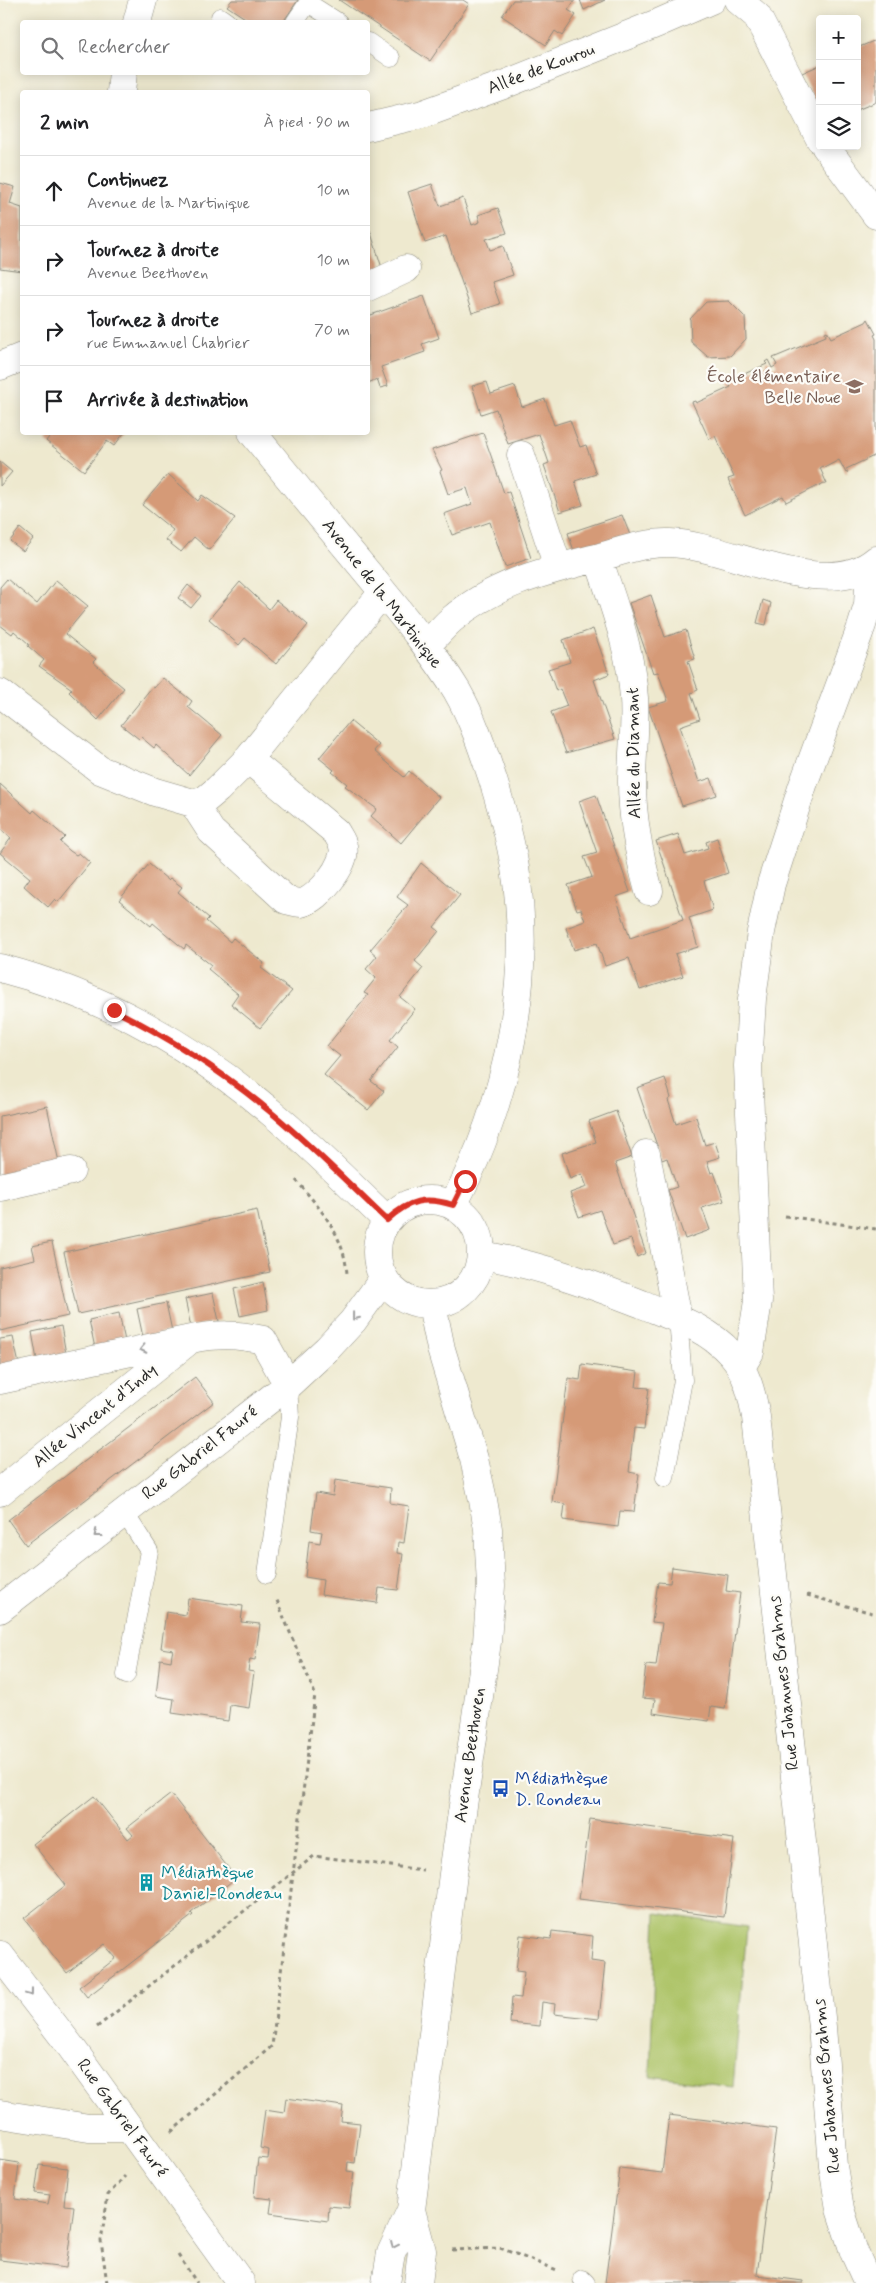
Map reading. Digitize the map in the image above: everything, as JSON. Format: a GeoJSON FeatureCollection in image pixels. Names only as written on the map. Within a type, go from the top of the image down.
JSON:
{"type":"FeatureCollection","features":[{"type":"Feature","properties":{"kind":"street"},"geometry":{"type":"LineString","coordinates":[[138,20],[143,0]]}},
{"type":"Feature","properties":{"kind":"street","name":"Allée de Kourou"},"geometry":{"type":"LineString","coordinates":[[370,126],[423,114],[503,85],[711,0]]}},
{"type":"Feature","properties":{"kind":"street"},"geometry":{"type":"LineString","coordinates":[[738,0],[757,16],[816,130]]}},
{"type":"Feature","properties":{"kind":"street"},"geometry":{"type":"LineString","coordinates":[[121,90],[123,75]]}},
{"type":"Feature","properties":{"kind":"street"},"geometry":{"type":"LineString","coordinates":[[828,150],[876,215]]}},
{"type":"Feature","properties":{"kind":"street"},"geometry":{"type":"LineString","coordinates":[[370,286],[406,269]]}},
{"type":"Feature","properties":{"kind":"street"},"geometry":{"type":"LineString","coordinates":[[0,366],[20,358]]}},
{"type":"Feature","properties":{"kind":"street","name":"Avenue de la Martinique"},"geometry":{"type":"LineString","coordinates":[[254,435],[427,646],[458,692],[477,733],[504,816],[515,870],[520,936],[519,989],[502,1080],[483,1137],[453,1205]]}},
{"type":"Feature","properties":{"kind":"street"},"geometry":{"type":"LineString","coordinates":[[521,455],[558,568]]}},
{"type":"Feature","properties":{"kind":"street"},"geometry":{"type":"LineString","coordinates":[[427,646],[450,621],[478,600],[502,587],[558,568],[640,546],[668,543],[693,545],[809,576],[845,573],[873,563],[868,605],[862,625],[803,785],[771,884],[761,932],[752,999],[748,1066],[758,1301],[750,1352],[741,1367]]}},
{"type":"Feature","properties":{"kind":"street","name":"Allée du Diamant"},"geometry":{"type":"LineString","coordinates":[[598,558],[630,663],[635,699],[632,784],[634,822],[639,856],[649,891]]}},
{"type":"Feature","properties":{"kind":"street"},"geometry":{"type":"LineString","coordinates":[[0,692],[100,770],[155,792],[193,803],[206,799],[248,759],[383,592]]}},
{"type":"Feature","properties":{"kind":"street"},"geometry":{"type":"LineString","coordinates":[[193,803],[211,831],[286,900],[301,903],[312,898],[336,874],[343,859],[344,846],[336,832],[248,759]]}},
{"type":"Feature","properties":{"kind":"street"},"geometry":{"type":"LineString","coordinates":[[0,968],[59,986],[149,1027],[186,1049],[274,1114],[387,1220]]}},
{"type":"Feature","properties":{"kind":"street"},"geometry":{"type":"LineString","coordinates":[[646,1154],[678,1318]]}},
{"type":"Feature","properties":{"kind":"street"},"geometry":{"type":"LineString","coordinates":[[0,1187],[72,1171]]}},
{"type":"Feature","properties":{"kind":"street"},"geometry":{"type":"LineString","coordinates":[[435,1200],[453,1205],[468,1217],[479,1235],[482,1255],[477,1274],[466,1289],[450,1300],[432,1304],[413,1302],[396,1292],[384,1278],[377,1259],[379,1239],[387,1220],[400,1208],[417,1201],[435,1200]]}},
{"type":"Feature","properties":{"kind":"street","name":"Rue Johannes Brahms"},"geometry":{"type":"LineString","coordinates":[[482,1255],[572,1277],[678,1318],[702,1330],[721,1344],[741,1367],[748,1383],[756,1417],[822,2027],[833,2166],[840,2209],[854,2252],[868,2283]]}},
{"type":"Feature","properties":{"kind":"street","name":"Rue Gabriel Fauré"},"geometry":{"type":"LineString","coordinates":[[0,1609],[288,1385],[327,1350],[353,1321],[384,1278]]}},
{"type":"Feature","properties":{"kind":"street","name":"Avenue Beethoven"},"geometry":{"type":"LineString","coordinates":[[386,2283],[391,2253],[411,2210],[453,1874],[488,1626],[490,1560],[487,1520],[474,1459],[441,1349],[432,1304]]}},
{"type":"Feature","properties":{"kind":"street","name":"Allée Vincent d'Indy"},"geometry":{"type":"LineString","coordinates":[[0,1380],[191,1339],[218,1334],[238,1334],[263,1340],[288,1385]]}},
{"type":"Feature","properties":{"kind":"street","name":"Allée Vincent d'Indy"},"geometry":{"type":"LineString","coordinates":[[0,1492],[191,1339]]}},
{"type":"Feature","properties":{"kind":"street","name":"Rue Gabriel Fauré"},"geometry":{"type":"LineString","coordinates":[[0,1955],[71,2047],[241,2283]]}},
{"type":"Feature","properties":{"kind":"street"},"geometry":{"type":"LineString","coordinates":[[0,2114],[89,2128],[128,2128]]}},
{"type":"Feature","properties":{"kind":"street","name":"Avenue Beethoven"},"geometry":{"type":"LineString","coordinates":[[411,2210],[422,2251],[418,2283]]}},
{"type":"Feature","properties":{"kind":"lane"},"geometry":{"type":"LineString","coordinates":[[296,20],[309,1],[335,20]]}},
{"type":"Feature","properties":{"kind":"lane"},"geometry":{"type":"LineString","coordinates":[[370,43],[391,58]]}},
{"type":"Feature","properties":{"kind":"lane"},"geometry":{"type":"LineString","coordinates":[[665,1478],[683,1380],[678,1318]]}},
{"type":"Feature","properties":{"kind":"lane"},"geometry":{"type":"LineString","coordinates":[[267,1574],[290,1417],[288,1385]]}},
{"type":"Feature","properties":{"kind":"lane"},"geometry":{"type":"LineString","coordinates":[[124,1512],[149,1551],[126,1675]]}},
{"type":"Feature","properties":{"kind":"path"},"geometry":{"type":"LineString","coordinates":[[293,1177],[331,1222],[344,1251],[346,1280]]}},
{"type":"Feature","properties":{"kind":"path"},"geometry":{"type":"LineString","coordinates":[[754,1212],[876,1229]]}},
{"type":"Feature","properties":{"kind":"path"},"geometry":{"type":"LineString","coordinates":[[267,1574],[315,1694],[276,2014]]}},
{"type":"Feature","properties":{"kind":"path"},"geometry":{"type":"LineString","coordinates":[[773,1585],[876,1614]]}},
{"type":"Feature","properties":{"kind":"path"},"geometry":{"type":"LineString","coordinates":[[71,2047],[314,1856],[453,1874]]}},
{"type":"Feature","properties":{"kind":"path"},"geometry":{"type":"LineString","coordinates":[[422,2251],[500,2248],[584,2281]]}},
{"type":"Feature","properties":{"kind":"green space"},"geometry":{"type":"Polygon","coordinates":[[[656,1913],[747,1927],[733,2087],[650,2076],[656,1913]]]}},
{"type":"Feature","properties":{"kind":"building"},"geometry":{"type":"Polygon","coordinates":[[[232,0],[298,0],[284,20],[248,20],[227,6],[232,0]]]}},
{"type":"Feature","properties":{"kind":"building"},"geometry":{"type":"Polygon","coordinates":[[[339,0],[463,0],[469,4],[430,61],[339,0]]]}},
{"type":"Feature","properties":{"kind":"building"},"geometry":{"type":"Polygon","coordinates":[[[513,0],[575,0],[568,10],[576,15],[562,36],[555,31],[546,45],[502,16],[513,0]]]}},
{"type":"Feature","properties":{"kind":"building"},"geometry":{"type":"Polygon","coordinates":[[[580,0],[605,0],[584,10],[580,0]]]}},
{"type":"Feature","properties":{"kind":"building"},"geometry":{"type":"Polygon","coordinates":[[[876,40],[876,102],[861,108],[861,60],[861,46],[876,40]]]}},
{"type":"Feature","properties":{"kind":"building"},"geometry":{"type":"Polygon","coordinates":[[[816,67],[816,103],[802,73],[816,67]]]}},
{"type":"Feature","properties":{"kind":"building"},"geometry":{"type":"Polygon","coordinates":[[[0,183],[15,187],[10,204],[20,207],[20,271],[0,268],[0,183]]]}},
{"type":"Feature","properties":{"kind":"building"},"geometry":{"type":"Polygon","coordinates":[[[432,184],[440,206],[463,198],[472,225],[480,222],[478,215],[498,208],[507,233],[486,239],[490,250],[503,246],[513,275],[492,282],[500,304],[472,313],[446,236],[425,243],[408,192],[432,184]]]}},
{"type":"Feature","properties":{"kind":"building"},"geometry":{"type":"Polygon","coordinates":[[[370,230],[382,268],[370,272],[370,230]]]}},
{"type":"Feature","properties":{"kind":"building"},"geometry":{"type":"Polygon","coordinates":[[[424,296],[439,338],[422,344],[425,352],[381,367],[388,386],[380,388],[377,379],[370,382],[370,315],[424,296]]]}},
{"type":"Feature","properties":{"kind":"building"},"geometry":{"type":"Polygon","coordinates":[[[729,301],[745,317],[746,339],[730,356],[708,357],[691,342],[690,319],[706,302],[729,301]]]}},
{"type":"Feature","properties":{"kind":"building"},"geometry":{"type":"Polygon","coordinates":[[[868,319],[876,334],[874,335],[876,339],[876,455],[846,469],[848,472],[846,473],[839,460],[824,468],[823,466],[820,468],[827,484],[824,483],[786,502],[783,496],[745,515],[728,479],[734,477],[715,436],[709,439],[692,402],[695,401],[696,403],[731,387],[728,381],[767,364],[765,362],[768,360],[772,368],[777,365],[773,358],[826,336],[825,332],[827,331],[831,338],[866,322],[868,319]]]}},
{"type":"Feature","properties":{"kind":"building"},"geometry":{"type":"Polygon","coordinates":[[[487,382],[491,394],[515,386],[522,407],[545,399],[554,425],[570,420],[580,447],[586,445],[596,474],[575,481],[583,505],[560,512],[544,465],[549,463],[539,434],[508,444],[496,409],[481,414],[472,386],[487,382]]]}},
{"type":"Feature","properties":{"kind":"building"},"geometry":{"type":"Polygon","coordinates":[[[483,433],[504,493],[509,492],[531,558],[505,567],[490,522],[452,535],[444,514],[472,504],[467,488],[448,494],[440,471],[442,470],[432,450],[483,433]]]}},
{"type":"Feature","properties":{"kind":"building"},"geometry":{"type":"Polygon","coordinates":[[[51,435],[123,435],[114,446],[107,441],[84,471],[46,441],[51,435]]]}},
{"type":"Feature","properties":{"kind":"building"},"geometry":{"type":"Polygon","coordinates":[[[0,462],[12,472],[0,486],[0,462]]]}},
{"type":"Feature","properties":{"kind":"building"},"geometry":{"type":"Polygon","coordinates":[[[168,474],[198,501],[202,495],[235,518],[209,550],[194,537],[181,552],[166,540],[173,530],[142,505],[168,474]]]}},
{"type":"Feature","properties":{"kind":"building"},"geometry":{"type":"Polygon","coordinates":[[[622,515],[630,535],[575,554],[568,533],[622,515]]]}},
{"type":"Feature","properties":{"kind":"building"},"geometry":{"type":"Polygon","coordinates":[[[20,528],[33,539],[23,551],[10,541],[20,528]]]}},
{"type":"Feature","properties":{"kind":"building"},"geometry":{"type":"Polygon","coordinates":[[[7,579],[37,604],[56,580],[88,606],[65,634],[96,659],[93,662],[124,688],[98,720],[69,692],[72,689],[39,666],[44,660],[28,646],[29,644],[14,631],[12,634],[0,625],[0,587],[7,579]]]}},
{"type":"Feature","properties":{"kind":"building"},"geometry":{"type":"Polygon","coordinates":[[[240,582],[269,609],[276,600],[308,625],[276,664],[245,638],[239,645],[209,619],[240,582]]]}},
{"type":"Feature","properties":{"kind":"building"},"geometry":{"type":"Polygon","coordinates":[[[188,585],[201,596],[191,608],[178,598],[188,585]]]}},
{"type":"Feature","properties":{"kind":"building"},"geometry":{"type":"Polygon","coordinates":[[[651,595],[665,637],[686,630],[695,659],[688,661],[698,690],[691,693],[700,719],[680,726],[699,782],[711,778],[717,795],[682,806],[648,707],[668,701],[658,672],[653,673],[629,603],[651,595]]]}},
{"type":"Feature","properties":{"kind":"building"},"geometry":{"type":"Polygon","coordinates":[[[763,600],[771,603],[766,625],[757,623],[763,600]]]}},
{"type":"Feature","properties":{"kind":"building"},"geometry":{"type":"Polygon","coordinates":[[[593,629],[609,674],[594,680],[615,739],[566,753],[551,712],[567,706],[560,689],[556,691],[548,669],[570,662],[563,640],[593,629]]]}},
{"type":"Feature","properties":{"kind":"building"},"geometry":{"type":"Polygon","coordinates":[[[163,678],[192,701],[188,707],[222,735],[189,775],[156,745],[154,748],[141,737],[139,739],[121,725],[152,687],[154,688],[163,678]]]}},
{"type":"Feature","properties":{"kind":"building"},"geometry":{"type":"Polygon","coordinates":[[[350,721],[379,745],[374,751],[404,777],[409,771],[439,797],[401,843],[371,816],[377,809],[345,786],[347,784],[332,772],[334,770],[319,758],[350,721]]]}},
{"type":"Feature","properties":{"kind":"building"},"geometry":{"type":"Polygon","coordinates":[[[0,784],[32,813],[34,810],[65,837],[60,842],[70,851],[76,855],[79,853],[90,863],[58,902],[55,899],[48,907],[24,886],[30,878],[0,853],[11,838],[0,829],[0,784]]]}},
{"type":"Feature","properties":{"kind":"building"},"geometry":{"type":"Polygon","coordinates":[[[596,795],[630,892],[616,897],[630,938],[683,920],[656,841],[678,834],[685,855],[708,848],[706,842],[717,838],[728,873],[704,881],[713,910],[689,918],[698,947],[675,954],[683,976],[640,990],[629,958],[605,966],[597,943],[574,950],[566,928],[585,921],[581,909],[577,910],[568,885],[592,877],[584,857],[597,853],[579,801],[596,795]]]}},
{"type":"Feature","properties":{"kind":"building"},"geometry":{"type":"Polygon","coordinates":[[[421,863],[460,895],[434,927],[439,931],[415,961],[423,968],[400,997],[415,1009],[390,1040],[398,1047],[371,1081],[384,1091],[368,1110],[324,1075],[340,1056],[327,1046],[368,995],[364,993],[376,978],[366,969],[377,956],[370,950],[408,905],[397,897],[421,863]]]}},
{"type":"Feature","properties":{"kind":"building"},"geometry":{"type":"Polygon","coordinates":[[[149,864],[168,880],[170,878],[182,887],[178,892],[209,918],[206,921],[230,942],[233,938],[264,963],[261,968],[292,991],[260,1028],[231,1004],[238,994],[208,969],[211,965],[186,945],[184,949],[153,923],[151,926],[119,900],[149,864]]]}},
{"type":"Feature","properties":{"kind":"building"},"geometry":{"type":"Polygon","coordinates":[[[665,1078],[671,1098],[668,1100],[676,1124],[696,1117],[705,1145],[715,1142],[720,1157],[707,1161],[711,1173],[714,1172],[724,1201],[702,1208],[710,1230],[685,1239],[668,1190],[677,1187],[667,1158],[662,1160],[637,1088],[665,1078]]]}},
{"type":"Feature","properties":{"kind":"building"},"geometry":{"type":"Polygon","coordinates":[[[47,1106],[60,1167],[0,1180],[0,1116],[47,1106]]]}},
{"type":"Feature","properties":{"kind":"building"},"geometry":{"type":"Polygon","coordinates":[[[616,1111],[632,1157],[615,1163],[646,1253],[637,1257],[631,1239],[613,1245],[600,1210],[579,1217],[570,1193],[587,1187],[582,1174],[570,1179],[562,1153],[596,1142],[589,1121],[616,1111]]]}},
{"type":"Feature","properties":{"kind":"building"},"geometry":{"type":"Polygon","coordinates":[[[257,1210],[270,1272],[78,1314],[64,1252],[257,1210]]]}},
{"type":"Feature","properties":{"kind":"building"},"geometry":{"type":"Polygon","coordinates":[[[52,1242],[68,1316],[0,1331],[0,1267],[35,1259],[32,1246],[52,1242]]]}},
{"type":"Feature","properties":{"kind":"building"},"geometry":{"type":"Polygon","coordinates":[[[263,1282],[268,1310],[240,1316],[234,1289],[263,1282]]]}},
{"type":"Feature","properties":{"kind":"building"},"geometry":{"type":"Polygon","coordinates":[[[213,1293],[219,1321],[191,1327],[185,1299],[213,1293]]]}},
{"type":"Feature","properties":{"kind":"building"},"geometry":{"type":"Polygon","coordinates":[[[166,1303],[172,1331],[143,1337],[137,1309],[166,1303]]]}},
{"type":"Feature","properties":{"kind":"building"},"geometry":{"type":"Polygon","coordinates":[[[119,1313],[125,1341],[95,1348],[89,1320],[119,1313]]]}},
{"type":"Feature","properties":{"kind":"building"},"geometry":{"type":"Polygon","coordinates":[[[61,1326],[66,1354],[37,1360],[32,1332],[61,1326]]]}},
{"type":"Feature","properties":{"kind":"building"},"geometry":{"type":"Polygon","coordinates":[[[13,1337],[19,1364],[0,1368],[0,1339],[13,1337]]]}},
{"type":"Feature","properties":{"kind":"building"},"geometry":{"type":"Polygon","coordinates":[[[582,1364],[638,1372],[636,1387],[649,1388],[644,1429],[634,1428],[629,1472],[639,1474],[634,1512],[620,1511],[618,1527],[563,1520],[565,1504],[552,1502],[568,1378],[580,1380],[582,1364]]]}},
{"type":"Feature","properties":{"kind":"building"},"geometry":{"type":"Polygon","coordinates":[[[195,1377],[214,1402],[26,1545],[8,1520],[195,1377]]]}},
{"type":"Feature","properties":{"kind":"building"},"geometry":{"type":"Polygon","coordinates":[[[335,1480],[391,1488],[390,1503],[409,1506],[404,1543],[398,1542],[397,1553],[403,1554],[398,1590],[379,1588],[377,1603],[321,1595],[323,1580],[305,1577],[309,1541],[320,1543],[322,1532],[311,1530],[316,1493],[333,1496],[335,1480]]]}},
{"type":"Feature","properties":{"kind":"building"},"geometry":{"type":"Polygon","coordinates":[[[672,1567],[728,1575],[726,1591],[740,1593],[725,1709],[711,1707],[709,1721],[653,1713],[655,1699],[642,1698],[646,1665],[656,1666],[662,1623],[652,1622],[658,1582],[670,1583],[672,1567]]]}},
{"type":"Feature","properties":{"kind":"building"},"geometry":{"type":"Polygon","coordinates":[[[188,1598],[243,1606],[241,1622],[260,1624],[255,1660],[250,1659],[248,1671],[254,1672],[249,1708],[230,1705],[228,1721],[172,1713],[174,1699],[156,1696],[160,1659],[171,1661],[173,1650],[161,1648],[166,1612],[186,1615],[188,1598]]]}},
{"type":"Feature","properties":{"kind":"building","name":"Médiathèque Daniel-Rondeau"},"geometry":{"type":"Polygon","coordinates":[[[171,1794],[236,1878],[191,1913],[193,1915],[87,1997],[79,1987],[116,1958],[104,1944],[67,1973],[24,1918],[66,1885],[33,1844],[94,1796],[128,1839],[133,1835],[127,1828],[171,1794]]]}},
{"type":"Feature","properties":{"kind":"building"},"geometry":{"type":"Polygon","coordinates":[[[590,1819],[734,1839],[724,1917],[579,1899],[590,1819]]]}},
{"type":"Feature","properties":{"kind":"building"},"geometry":{"type":"Polygon","coordinates":[[[552,1931],[593,1936],[591,1961],[605,1963],[599,2019],[554,2014],[555,2004],[542,2002],[540,2026],[510,2023],[512,1997],[521,1998],[524,1972],[516,1971],[520,1935],[551,1939],[552,1931]]]}},
{"type":"Feature","properties":{"kind":"building"},"geometry":{"type":"Polygon","coordinates":[[[286,2098],[343,2106],[341,2121],[360,2123],[355,2163],[348,2162],[347,2171],[354,2172],[349,2208],[329,2206],[328,2221],[270,2213],[272,2199],[254,2197],[258,2158],[268,2159],[269,2150],[260,2148],[265,2110],[284,2113],[286,2098]]]}},
{"type":"Feature","properties":{"kind":"building"},"geometry":{"type":"Polygon","coordinates":[[[669,2115],[776,2129],[757,2275],[803,2281],[803,2283],[605,2283],[620,2168],[662,2173],[669,2115]]]}},
{"type":"Feature","properties":{"kind":"building"},"geometry":{"type":"Polygon","coordinates":[[[0,2160],[19,2163],[15,2199],[48,2204],[50,2195],[35,2193],[39,2165],[68,2168],[64,2205],[74,2206],[66,2268],[0,2260],[0,2160]]]}},
{"type":"Feature","properties":{"kind":"place","name":"École élémentaire Belle Noue"},"geometry":{"type":"Point","coordinates":[855,387]}},
{"type":"Feature","properties":{"kind":"place","name":"Médiathèque D. Rondeau"},"geometry":{"type":"Point","coordinates":[501,1789]}},
{"type":"Feature","properties":{"kind":"place","name":"Médiathèque Daniel-Rondeau"},"geometry":{"type":"Point","coordinates":[147,1883]}},
{"type":"Feature","properties":{"kind":"route"},"geometry":{"type":"LineString","coordinates":[[114,1010],[158,1032],[186,1049],[274,1114],[387,1220],[400,1208],[417,1201],[435,1200],[453,1205],[465,1181]]}}]}
